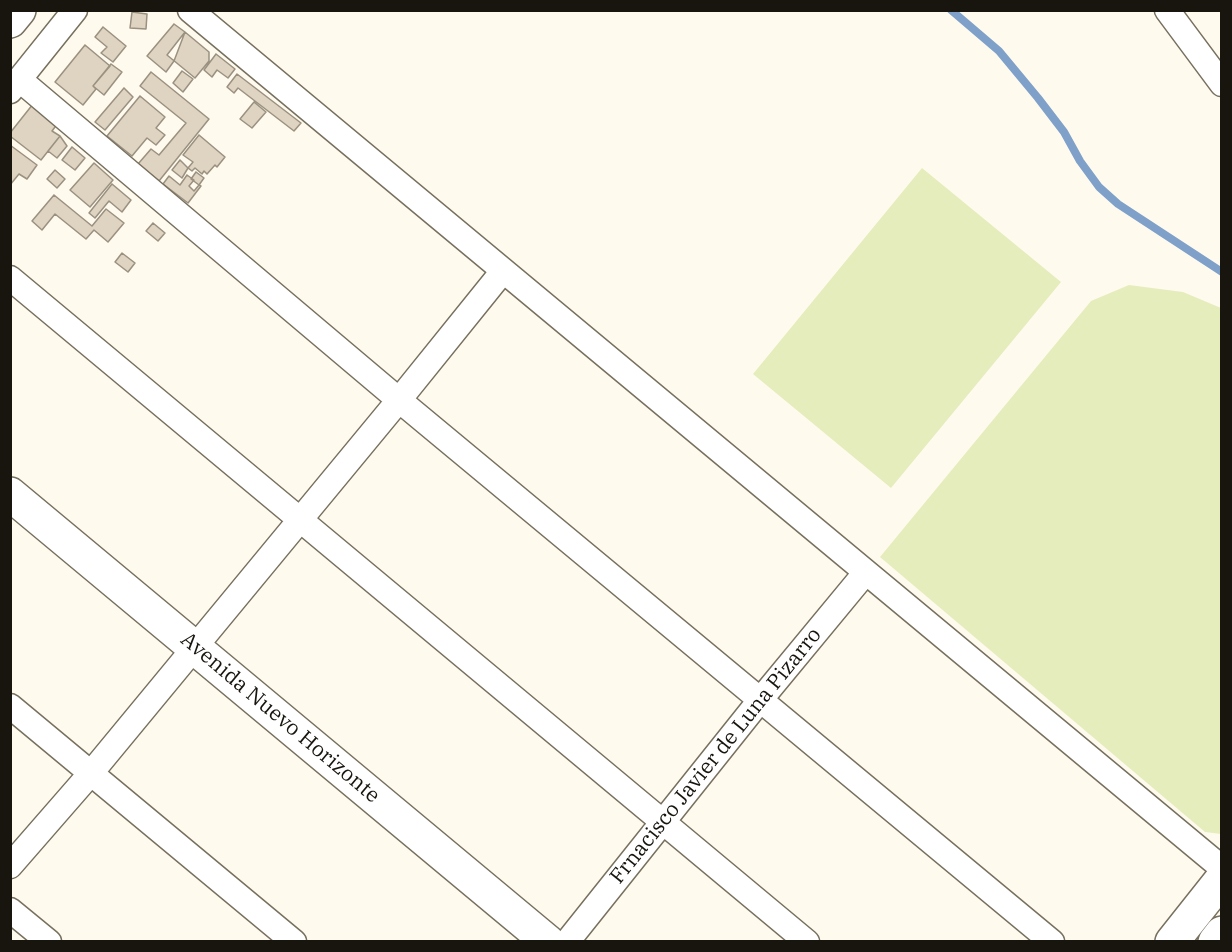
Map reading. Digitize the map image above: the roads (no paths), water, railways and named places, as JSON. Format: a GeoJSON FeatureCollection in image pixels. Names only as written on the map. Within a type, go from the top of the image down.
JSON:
{"type":"FeatureCollection","features":[{"type":"Feature","properties":{"kind":"street"},"geometry":{"type":"LineString","coordinates":[[10,21],[19,10]]}},
{"type":"Feature","properties":{"kind":"street"},"geometry":{"type":"LineString","coordinates":[[75,10],[15,86],[399,400],[1052,942]]}},
{"type":"Feature","properties":{"kind":"street"},"geometry":{"type":"LineString","coordinates":[[190,10],[1221,868]]}},
{"type":"Feature","properties":{"kind":"street"},"geometry":{"type":"LineString","coordinates":[[1167,10],[1218,73]]}},
{"type":"Feature","properties":{"kind":"street"},"geometry":{"type":"LineString","coordinates":[[10,866],[91,773],[503,271]]}},
{"type":"Feature","properties":{"kind":"street"},"geometry":{"type":"LineString","coordinates":[[10,278],[807,942]]}},
{"type":"Feature","properties":{"kind":"street","name":"Avenida Nuevo Horizonte"},"geometry":{"type":"LineString","coordinates":[[10,494],[548,942]]}},
{"type":"Feature","properties":{"kind":"street","name":"Frnacisco Javier de Luna Pizarro"},"geometry":{"type":"LineString","coordinates":[[567,942],[571,934],[866,572]]}},
{"type":"Feature","properties":{"kind":"street"},"geometry":{"type":"LineString","coordinates":[[10,706],[294,942]]}},
{"type":"Feature","properties":{"kind":"street"},"geometry":{"type":"LineString","coordinates":[[1172,942],[1221,879]]}},
{"type":"Feature","properties":{"kind":"street"},"geometry":{"type":"LineString","coordinates":[[10,910],[49,942]]}},
{"type":"Feature","properties":{"kind":"street"},"geometry":{"type":"LineString","coordinates":[[1215,942],[1221,933]]}},
{"type":"Feature","properties":{"kind":"waterway"},"geometry":{"type":"LineString","coordinates":[[951,10],[999,51],[1064,132],[1080,161],[1099,187],[1118,204],[1222,272]]}}]}
